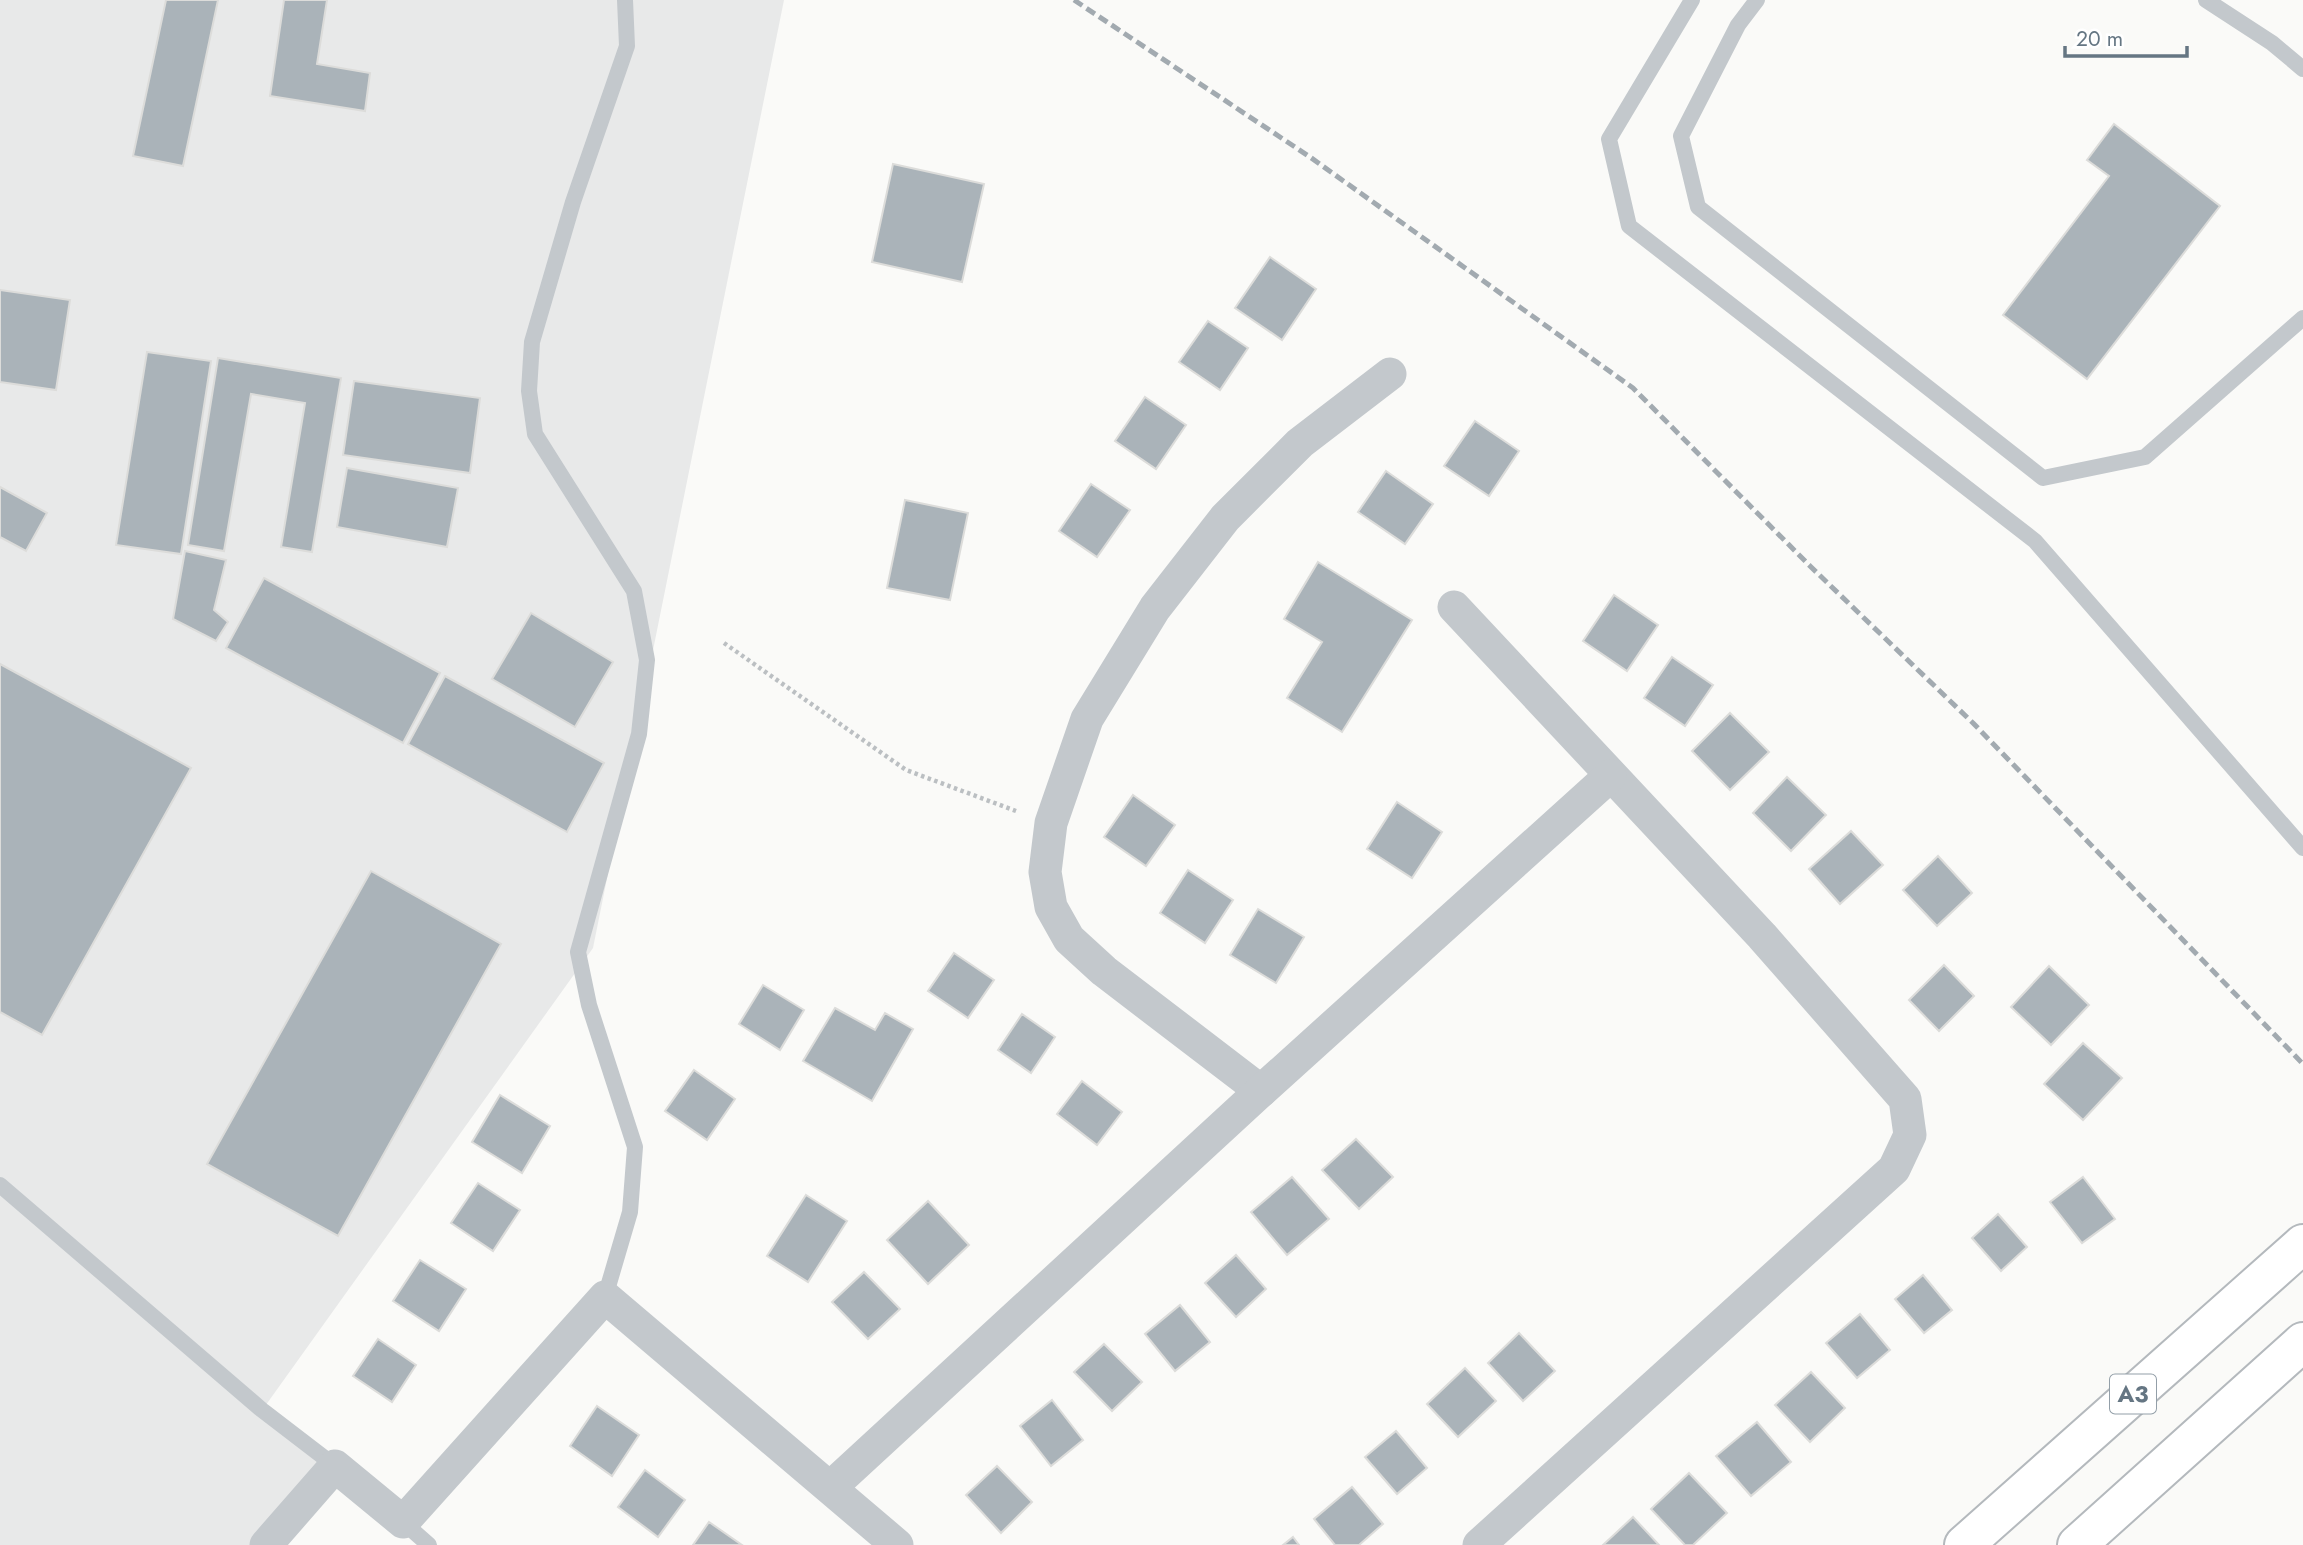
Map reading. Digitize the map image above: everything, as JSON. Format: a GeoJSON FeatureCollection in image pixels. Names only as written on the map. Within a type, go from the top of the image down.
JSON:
{"type":"FeatureCollection","features":[{"type":"Feature","properties":{"kind":"highway","name":"A3"},"geometry":{"type":"LineString","coordinates":[[1964,1545],[2303,1244]]}},
{"type":"Feature","properties":{"kind":"highway"},"geometry":{"type":"LineString","coordinates":[[2077,1545],[2303,1342]]}},
{"type":"Feature","properties":{"kind":"street"},"geometry":{"type":"LineString","coordinates":[[1261,1091],[1104,971],[1069,939],[1051,907],[1045,872],[1051,823],[1087,719],[1155,608],[1225,519],[1300,443],[1390,374]]}},
{"type":"Feature","properties":{"kind":"street"},"geometry":{"type":"LineString","coordinates":[[1454,607],[1762,936],[1905,1099],[1910,1135],[1894,1169],[1479,1545]]}},
{"type":"Feature","properties":{"kind":"street"},"geometry":{"type":"LineString","coordinates":[[831,1487],[1261,1091],[1610,776]]}},
{"type":"Feature","properties":{"kind":"street"},"geometry":{"type":"LineString","coordinates":[[266,1545],[335,1465],[403,1521],[605,1297],[897,1545]]}},
{"type":"Feature","properties":{"kind":"lane"},"geometry":{"type":"LineString","coordinates":[[605,1297],[630,1212],[635,1147],[589,1005],[578,952],[639,734],[647,660],[634,592],[535,434],[529,391],[532,342],[573,202],[627,46],[625,0]]}},
{"type":"Feature","properties":{"kind":"lane"},"geometry":{"type":"LineString","coordinates":[[1692,0],[1609,139],[1629,226],[2035,541],[2303,848]]}},
{"type":"Feature","properties":{"kind":"lane"},"geometry":{"type":"LineString","coordinates":[[1757,0],[1738,25],[1681,136],[1698,207],[2043,478],[2145,457],[2276,338],[2303,318]]}},
{"type":"Feature","properties":{"kind":"lane"},"geometry":{"type":"LineString","coordinates":[[2206,0],[2272,43],[2303,69]]}},
{"type":"Feature","properties":{"kind":"lane"},"geometry":{"type":"LineString","coordinates":[[0,1185],[262,1409],[335,1465]]}},
{"type":"Feature","properties":{"kind":"lane"},"geometry":{"type":"LineString","coordinates":[[403,1521],[429,1545]]}},
{"type":"Feature","properties":{"kind":"path"},"geometry":{"type":"LineString","coordinates":[[724,643],[906,770],[1051,823]]}},
{"type":"Feature","properties":{"kind":"shaded area"},"geometry":{"type":"Polygon","coordinates":[[[0,0],[784,0],[593,948],[263,1409],[335,1466],[266,1545],[0,1545],[0,0]]]}},
{"type":"Feature","properties":{"kind":"building"},"geometry":{"type":"Polygon","coordinates":[[[166,0],[218,0],[183,166],[133,156],[166,0]]]}},
{"type":"Feature","properties":{"kind":"building"},"geometry":{"type":"Polygon","coordinates":[[[284,0],[327,0],[317,64],[370,73],[365,111],[270,96],[284,0]]]}},
{"type":"Feature","properties":{"kind":"building"},"geometry":{"type":"Polygon","coordinates":[[[2114,124],[2220,206],[2087,379],[2003,315],[2109,176],[2087,160],[2114,124]]]}},
{"type":"Feature","properties":{"kind":"building"},"geometry":{"type":"Polygon","coordinates":[[[893,164],[984,184],[962,282],[872,262],[893,164]]]}},
{"type":"Feature","properties":{"kind":"building"},"geometry":{"type":"Polygon","coordinates":[[[1270,257],[1316,289],[1282,340],[1235,308],[1270,257]]]}},
{"type":"Feature","properties":{"kind":"building"},"geometry":{"type":"Polygon","coordinates":[[[0,290],[70,300],[56,390],[0,382],[0,290]]]}},
{"type":"Feature","properties":{"kind":"building"},"geometry":{"type":"Polygon","coordinates":[[[1208,321],[1248,348],[1220,390],[1179,362],[1208,321]]]}},
{"type":"Feature","properties":{"kind":"building"},"geometry":{"type":"Polygon","coordinates":[[[147,352],[211,361],[181,554],[116,545],[147,352]]]}},
{"type":"Feature","properties":{"kind":"building"},"geometry":{"type":"Polygon","coordinates":[[[218,358],[341,378],[312,552],[281,547],[305,403],[251,394],[224,551],[188,545],[218,358]]]}},
{"type":"Feature","properties":{"kind":"building"},"geometry":{"type":"Polygon","coordinates":[[[354,381],[480,398],[470,473],[343,455],[354,381]]]}},
{"type":"Feature","properties":{"kind":"building"},"geometry":{"type":"Polygon","coordinates":[[[1145,397],[1186,425],[1156,469],[1115,441],[1145,397]]]}},
{"type":"Feature","properties":{"kind":"building"},"geometry":{"type":"Polygon","coordinates":[[[1475,421],[1519,451],[1489,496],[1444,466],[1475,421]]]}},
{"type":"Feature","properties":{"kind":"building"},"geometry":{"type":"Polygon","coordinates":[[[347,468],[458,488],[447,547],[337,527],[347,468]]]}},
{"type":"Feature","properties":{"kind":"building"},"geometry":{"type":"Polygon","coordinates":[[[1386,471],[1433,504],[1405,544],[1358,512],[1386,471]]]}},
{"type":"Feature","properties":{"kind":"building"},"geometry":{"type":"Polygon","coordinates":[[[1091,484],[1130,510],[1097,557],[1059,531],[1091,484]]]}},
{"type":"Feature","properties":{"kind":"building"},"geometry":{"type":"Polygon","coordinates":[[[0,487],[47,513],[26,551],[0,537],[0,487]]]}},
{"type":"Feature","properties":{"kind":"building"},"geometry":{"type":"Polygon","coordinates":[[[905,500],[968,513],[950,600],[887,588],[905,500]]]}},
{"type":"Feature","properties":{"kind":"building"},"geometry":{"type":"Polygon","coordinates":[[[185,551],[226,560],[214,610],[228,622],[216,641],[173,619],[185,551]]]}},
{"type":"Feature","properties":{"kind":"building"},"geometry":{"type":"Polygon","coordinates":[[[1318,562],[1412,620],[1342,732],[1287,698],[1322,642],[1284,619],[1318,562]]]}},
{"type":"Feature","properties":{"kind":"building"},"geometry":{"type":"Polygon","coordinates":[[[264,578],[440,673],[403,743],[226,648],[264,578]]]}},
{"type":"Feature","properties":{"kind":"building"},"geometry":{"type":"Polygon","coordinates":[[[1614,595],[1658,625],[1627,671],[1583,641],[1614,595]]]}},
{"type":"Feature","properties":{"kind":"building"},"geometry":{"type":"Polygon","coordinates":[[[531,613],[613,662],[575,727],[492,679],[531,613]]]}},
{"type":"Feature","properties":{"kind":"building"},"geometry":{"type":"Polygon","coordinates":[[[1672,657],[1713,685],[1685,726],[1644,698],[1672,657]]]}},
{"type":"Feature","properties":{"kind":"building"},"geometry":{"type":"Polygon","coordinates":[[[0,664],[191,768],[42,1035],[0,1012],[0,664]]]}},
{"type":"Feature","properties":{"kind":"building"},"geometry":{"type":"Polygon","coordinates":[[[445,676],[604,763],[567,832],[408,744],[445,676]]]}},
{"type":"Feature","properties":{"kind":"building"},"geometry":{"type":"Polygon","coordinates":[[[1730,713],[1769,752],[1730,790],[1692,751],[1730,713]]]}},
{"type":"Feature","properties":{"kind":"building"},"geometry":{"type":"Polygon","coordinates":[[[1787,777],[1826,815],[1791,851],[1753,813],[1787,777]]]}},
{"type":"Feature","properties":{"kind":"building"},"geometry":{"type":"Polygon","coordinates":[[[1133,795],[1175,825],[1146,866],[1104,837],[1133,795]]]}},
{"type":"Feature","properties":{"kind":"building"},"geometry":{"type":"Polygon","coordinates":[[[1397,802],[1442,832],[1412,878],[1367,849],[1397,802]]]}},
{"type":"Feature","properties":{"kind":"building"},"geometry":{"type":"Polygon","coordinates":[[[1851,831],[1883,865],[1840,904],[1809,869],[1851,831]]]}},
{"type":"Feature","properties":{"kind":"building"},"geometry":{"type":"Polygon","coordinates":[[[1938,856],[1972,893],[1937,926],[1903,890],[1938,856]]]}},
{"type":"Feature","properties":{"kind":"building"},"geometry":{"type":"Polygon","coordinates":[[[1188,870],[1233,900],[1205,943],[1160,913],[1188,870]]]}},
{"type":"Feature","properties":{"kind":"building"},"geometry":{"type":"Polygon","coordinates":[[[371,871],[501,944],[338,1236],[207,1164],[371,871]]]}},
{"type":"Feature","properties":{"kind":"building"},"geometry":{"type":"Polygon","coordinates":[[[1258,909],[1304,937],[1276,983],[1230,955],[1258,909]]]}},
{"type":"Feature","properties":{"kind":"building"},"geometry":{"type":"Polygon","coordinates":[[[954,953],[994,980],[968,1018],[928,991],[954,953]]]}},
{"type":"Feature","properties":{"kind":"building"},"geometry":{"type":"Polygon","coordinates":[[[1944,965],[1974,996],[1939,1031],[1909,1000],[1944,965]]]}},
{"type":"Feature","properties":{"kind":"building"},"geometry":{"type":"Polygon","coordinates":[[[2049,966],[2089,1005],[2051,1045],[2011,1007],[2049,966]]]}},
{"type":"Feature","properties":{"kind":"building"},"geometry":{"type":"Polygon","coordinates":[[[763,985],[804,1010],[780,1050],[739,1024],[763,985]]]}},
{"type":"Feature","properties":{"kind":"building"},"geometry":{"type":"Polygon","coordinates":[[[835,1008],[875,1030],[885,1013],[913,1029],[872,1101],[803,1061],[835,1008]]]}},
{"type":"Feature","properties":{"kind":"building"},"geometry":{"type":"Polygon","coordinates":[[[1022,1014],[1055,1037],[1031,1073],[998,1050],[1022,1014]]]}},
{"type":"Feature","properties":{"kind":"building"},"geometry":{"type":"Polygon","coordinates":[[[2083,1043],[2122,1078],[2083,1120],[2044,1084],[2083,1043]]]}},
{"type":"Feature","properties":{"kind":"building"},"geometry":{"type":"Polygon","coordinates":[[[694,1070],[735,1099],[707,1140],[665,1111],[694,1070]]]}},
{"type":"Feature","properties":{"kind":"building"},"geometry":{"type":"Polygon","coordinates":[[[1082,1081],[1122,1112],[1097,1145],[1057,1114],[1082,1081]]]}},
{"type":"Feature","properties":{"kind":"building"},"geometry":{"type":"Polygon","coordinates":[[[500,1095],[550,1126],[522,1173],[472,1142],[500,1095]]]}},
{"type":"Feature","properties":{"kind":"building"},"geometry":{"type":"Polygon","coordinates":[[[1356,1139],[1393,1177],[1359,1209],[1322,1170],[1356,1139]]]}},
{"type":"Feature","properties":{"kind":"building"},"geometry":{"type":"Polygon","coordinates":[[[1292,1177],[1329,1219],[1287,1255],[1251,1212],[1292,1177]]]}},
{"type":"Feature","properties":{"kind":"building"},"geometry":{"type":"Polygon","coordinates":[[[2083,1177],[2115,1219],[2082,1243],[2050,1202],[2083,1177]]]}},
{"type":"Feature","properties":{"kind":"building"},"geometry":{"type":"Polygon","coordinates":[[[478,1183],[520,1210],[493,1251],[451,1223],[478,1183]]]}},
{"type":"Feature","properties":{"kind":"building"},"geometry":{"type":"Polygon","coordinates":[[[806,1195],[847,1221],[808,1282],[767,1256],[806,1195]]]}},
{"type":"Feature","properties":{"kind":"building"},"geometry":{"type":"Polygon","coordinates":[[[928,1201],[969,1245],[928,1284],[887,1240],[928,1201]]]}},
{"type":"Feature","properties":{"kind":"building"},"geometry":{"type":"Polygon","coordinates":[[[1998,1214],[2027,1247],[2001,1271],[1972,1238],[1998,1214]]]}},
{"type":"Feature","properties":{"kind":"building"},"geometry":{"type":"Polygon","coordinates":[[[1236,1255],[1266,1289],[1236,1317],[1205,1283],[1236,1255]]]}},
{"type":"Feature","properties":{"kind":"building"},"geometry":{"type":"Polygon","coordinates":[[[420,1260],[466,1289],[439,1331],[393,1301],[420,1260]]]}},
{"type":"Feature","properties":{"kind":"building"},"geometry":{"type":"Polygon","coordinates":[[[864,1272],[900,1309],[868,1339],[832,1302],[864,1272]]]}},
{"type":"Feature","properties":{"kind":"building"},"geometry":{"type":"Polygon","coordinates":[[[1923,1275],[1952,1310],[1924,1333],[1895,1299],[1923,1275]]]}},
{"type":"Feature","properties":{"kind":"building"},"geometry":{"type":"Polygon","coordinates":[[[1180,1305],[1210,1342],[1175,1371],[1145,1334],[1180,1305]]]}},
{"type":"Feature","properties":{"kind":"building"},"geometry":{"type":"Polygon","coordinates":[[[1860,1314],[1890,1350],[1857,1378],[1826,1343],[1860,1314]]]}},
{"type":"Feature","properties":{"kind":"building"},"geometry":{"type":"Polygon","coordinates":[[[1519,1333],[1555,1371],[1523,1401],[1488,1363],[1519,1333]]]}},
{"type":"Feature","properties":{"kind":"building"},"geometry":{"type":"Polygon","coordinates":[[[378,1339],[416,1365],[392,1402],[353,1376],[378,1339]]]}},
{"type":"Feature","properties":{"kind":"building"},"geometry":{"type":"Polygon","coordinates":[[[1104,1344],[1142,1382],[1112,1411],[1074,1372],[1104,1344]]]}},
{"type":"Feature","properties":{"kind":"building"},"geometry":{"type":"Polygon","coordinates":[[[1465,1368],[1496,1401],[1458,1437],[1427,1404],[1465,1368]]]}},
{"type":"Feature","properties":{"kind":"building"},"geometry":{"type":"Polygon","coordinates":[[[1811,1372],[1845,1408],[1810,1442],[1775,1405],[1811,1372]]]}},
{"type":"Feature","properties":{"kind":"building"},"geometry":{"type":"Polygon","coordinates":[[[1052,1400],[1083,1440],[1051,1466],[1020,1426],[1052,1400]]]}},
{"type":"Feature","properties":{"kind":"building"},"geometry":{"type":"Polygon","coordinates":[[[597,1406],[639,1435],[612,1476],[570,1446],[597,1406]]]}},
{"type":"Feature","properties":{"kind":"building"},"geometry":{"type":"Polygon","coordinates":[[[1757,1422],[1791,1462],[1751,1496],[1716,1456],[1757,1422]]]}},
{"type":"Feature","properties":{"kind":"building"},"geometry":{"type":"Polygon","coordinates":[[[1396,1431],[1427,1468],[1397,1494],[1365,1457],[1396,1431]]]}},
{"type":"Feature","properties":{"kind":"building"},"geometry":{"type":"Polygon","coordinates":[[[997,1466],[1032,1502],[1001,1533],[966,1495],[997,1466]]]}},
{"type":"Feature","properties":{"kind":"building"},"geometry":{"type":"Polygon","coordinates":[[[645,1470],[685,1500],[658,1537],[618,1507],[645,1470]]]}},
{"type":"Feature","properties":{"kind":"building"},"geometry":{"type":"Polygon","coordinates":[[[1689,1473],[1727,1513],[1693,1545],[1685,1545],[1651,1509],[1689,1473]]]}},
{"type":"Feature","properties":{"kind":"building"},"geometry":{"type":"Polygon","coordinates":[[[1352,1487],[1383,1524],[1359,1545],[1335,1545],[1314,1519],[1352,1487]]]}},
{"type":"Feature","properties":{"kind":"building"},"geometry":{"type":"Polygon","coordinates":[[[1633,1517],[1659,1545],[1603,1545],[1633,1517]]]}},
{"type":"Feature","properties":{"kind":"building"},"geometry":{"type":"Polygon","coordinates":[[[709,1522],[742,1545],[693,1545],[709,1522]]]}},
{"type":"Feature","properties":{"kind":"building"},"geometry":{"type":"Polygon","coordinates":[[[1293,1537],[1299,1545],[1283,1545],[1293,1537]]]}},
{"type":"Feature","properties":{"kind":"railway"},"geometry":{"type":"LineString","coordinates":[[1074,0],[1310,157],[1633,388],[1810,566],[1973,723],[2303,1064]]}}]}
